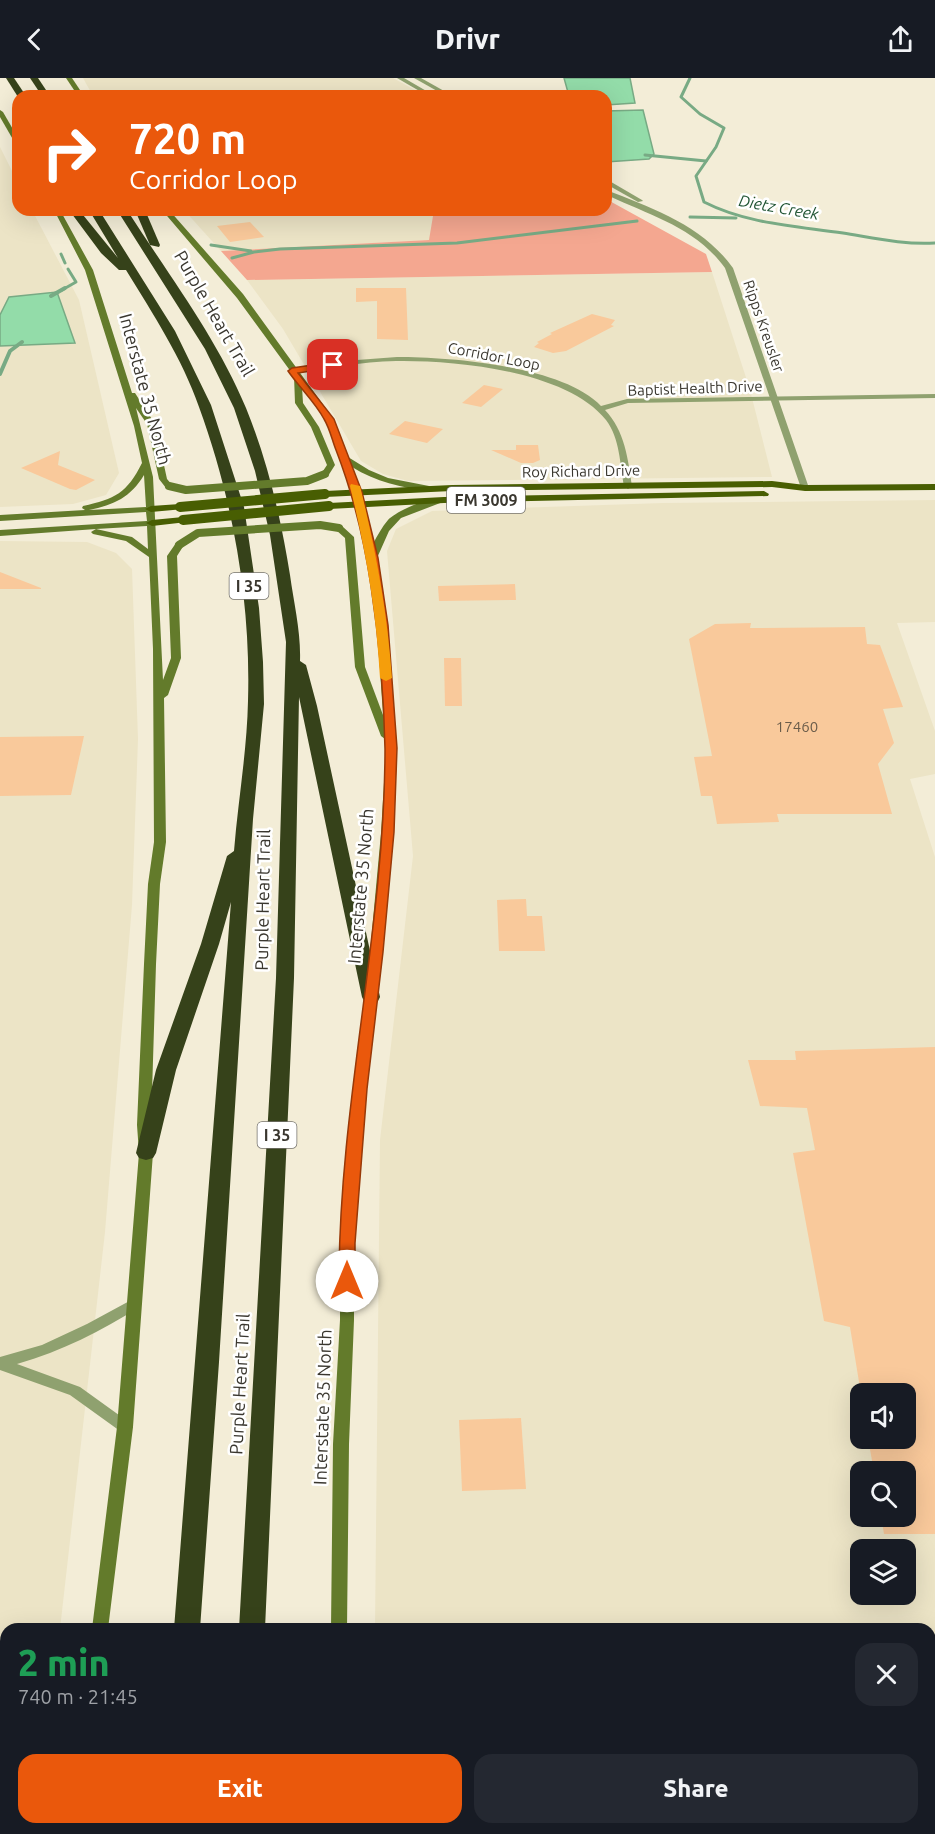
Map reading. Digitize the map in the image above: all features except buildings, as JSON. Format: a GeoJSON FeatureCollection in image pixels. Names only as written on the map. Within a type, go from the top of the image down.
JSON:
{"type":"FeatureCollection","features":[{"type":"Feature","properties":{"kind":"highway"},"geometry":{"type":"LineString","coordinates":[[79,216],[105,251],[144,289]]}},
{"type":"Feature","properties":{"kind":"highway","name":"Purple Heart Trail"},"geometry":{"type":"LineString","coordinates":[[98,216],[169,331],[205,405],[237,507],[252,608],[256,662],[256,704],[187,1623]]}},
{"type":"Feature","properties":{"kind":"highway","name":"Purple Heart Trail"},"geometry":{"type":"LineString","coordinates":[[126,216],[211,349],[240,408],[261,471],[277,535],[293,642],[285,978],[252,1623]]}},
{"type":"Feature","properties":{"kind":"highway"},"geometry":{"type":"LineString","coordinates":[[142,216],[167,278]]}},
{"type":"Feature","properties":{"kind":"highway"},"geometry":{"type":"LineString","coordinates":[[293,642],[312,714],[348,900],[371,997]]}},
{"type":"Feature","properties":{"kind":"highway"},"geometry":{"type":"LineString","coordinates":[[146,1153],[166,1070],[210,944],[246,819]]}},
{"type":"Feature","properties":{"kind":"main road"},"geometry":{"type":"LineString","coordinates":[[0,112],[12,133]]}},
{"type":"Feature","properties":{"kind":"main road","name":"Interstate 35 North"},"geometry":{"type":"LineString","coordinates":[[60,216],[89,270],[121,378],[138,426],[146,463],[154,557],[159,706],[160,842],[154,884],[150,964],[144,1125],[146,1153],[124,1427],[101,1623]]}},
{"type":"Feature","properties":{"kind":"main road","name":"Interstate 35 North"},"geometry":{"type":"LineString","coordinates":[[170,216],[240,296],[329,419],[357,492],[372,558],[382,625],[391,748],[387,832],[371,997],[359,1089],[347,1243],[339,1623]]}},
{"type":"Feature","properties":{"kind":"main road"},"geometry":{"type":"LineString","coordinates":[[121,378],[151,424],[163,479],[169,486],[186,490],[307,481],[325,474],[330,465],[315,427],[299,403],[295,374]]}},
{"type":"Feature","properties":{"kind":"main road"},"geometry":{"type":"LineString","coordinates":[[346,459],[375,478],[431,489]]}},
{"type":"Feature","properties":{"kind":"main road"},"geometry":{"type":"LineString","coordinates":[[41,517],[101,505],[117,499],[135,485],[146,463]]}},
{"type":"Feature","properties":{"kind":"main road","name":"Roy Richard Drive"},"geometry":{"type":"LineString","coordinates":[[357,492],[772,484],[805,488],[935,487]]}},
{"type":"Feature","properties":{"kind":"main road","name":"Roy Richard Drive"},"geometry":{"type":"LineString","coordinates":[[359,504],[444,500],[776,494],[805,488]]}},
{"type":"Feature","properties":{"kind":"main road","name":"FM 3009"},"geometry":{"type":"LineString","coordinates":[[0,518],[180,507],[357,492]]}},
{"type":"Feature","properties":{"kind":"main road"},"geometry":{"type":"LineString","coordinates":[[372,558],[383,530],[390,521],[416,507],[444,500]]}},
{"type":"Feature","properties":{"kind":"main road","name":"FM 3009"},"geometry":{"type":"LineString","coordinates":[[0,532],[77,529],[359,504]]}},
{"type":"Feature","properties":{"kind":"main road"},"geometry":{"type":"LineString","coordinates":[[159,706],[176,658],[171,556],[179,545],[198,533],[320,525],[339,528],[349,537],[360,667],[391,748]]}},
{"type":"Feature","properties":{"kind":"main road"},"geometry":{"type":"LineString","coordinates":[[77,529],[129,539],[154,557]]}},
{"type":"Feature","properties":{"kind":"street"},"geometry":{"type":"LineString","coordinates":[[400,78],[421,90]]}},
{"type":"Feature","properties":{"kind":"street"},"geometry":{"type":"LineString","coordinates":[[417,78],[439,90]]}},
{"type":"Feature","properties":{"kind":"street","name":"Ripps Kreusler"},"geometry":{"type":"LineString","coordinates":[[612,185],[705,242],[724,260],[729,268],[776,399],[805,488]]}},
{"type":"Feature","properties":{"kind":"street","name":"Ripps Kreusler"},"geometry":{"type":"LineString","coordinates":[[612,196],[650,210]]}},
{"type":"Feature","properties":{"kind":"street","name":"Corridor Loop"},"geometry":{"type":"LineString","coordinates":[[295,374],[397,359],[461,362],[522,373],[544,380],[575,393],[601,410],[610,420],[622,446],[628,486]]}},
{"type":"Feature","properties":{"kind":"street","name":"Baptist Health Drive"},"geometry":{"type":"LineString","coordinates":[[601,410],[627,401],[935,396]]}},
{"type":"Feature","properties":{"kind":"street"},"geometry":{"type":"LineString","coordinates":[[124,1427],[75,1391],[0,1363],[46,1350],[92,1328],[135,1303]]}},
{"type":"Feature","properties":{"kind":"shaded area"},"geometry":{"type":"Polygon","coordinates":[[[83,78],[393,78],[415,90],[90,90],[83,78]]]}},
{"type":"Feature","properties":{"kind":"shaded area"},"geometry":{"type":"Polygon","coordinates":[[[564,78],[630,78],[635,103],[612,105],[612,90],[567,90],[564,78]]]}},
{"type":"Feature","properties":{"kind":"shaded area"},"geometry":{"type":"Polygon","coordinates":[[[643,110],[654,154],[649,159],[612,162],[612,111],[643,110]]]}},
{"type":"Feature","properties":{"kind":"shaded area"},"geometry":{"type":"Polygon","coordinates":[[[0,147],[12,171],[12,216],[35,216],[79,300],[119,473],[106,495],[73,504],[0,507],[0,147]]]}},
{"type":"Feature","properties":{"kind":"shaded area"},"geometry":{"type":"Polygon","coordinates":[[[612,202],[706,254],[712,272],[247,280],[221,251],[429,240],[433,216],[612,216],[612,202]]]}},
{"type":"Feature","properties":{"kind":"shaded area"},"geometry":{"type":"Polygon","coordinates":[[[189,216],[433,216],[430,240],[221,251],[189,216]]]}},
{"type":"Feature","properties":{"kind":"shaded area"},"geometry":{"type":"Polygon","coordinates":[[[712,272],[750,390],[772,477],[408,481],[383,474],[361,461],[283,329],[247,280],[712,272]]]}},
{"type":"Feature","properties":{"kind":"shaded area"},"geometry":{"type":"Polygon","coordinates":[[[57,292],[75,343],[0,346],[0,315],[9,297],[57,292]]]}},
{"type":"Feature","properties":{"kind":"shaded area"},"geometry":{"type":"Polygon","coordinates":[[[935,500],[935,622],[897,623],[935,731],[935,774],[910,779],[935,857],[935,1623],[375,1623],[380,1140],[413,856],[387,551],[396,529],[432,511],[663,503],[935,500]]]}},
{"type":"Feature","properties":{"kind":"shaded area"},"geometry":{"type":"Polygon","coordinates":[[[0,541],[87,542],[116,553],[132,569],[138,739],[132,905],[105,1232],[61,1623],[0,1623],[0,541]]]}},
{"type":"Feature","properties":{"kind":"waterway","name":"Dietz Creek"},"geometry":{"type":"LineString","coordinates":[[690,78],[681,97],[700,114],[724,128],[716,147],[696,176],[704,202],[754,220],[900,242],[935,243]]}},
{"type":"Feature","properties":{"kind":"waterway"},"geometry":{"type":"LineString","coordinates":[[645,155],[706,161]]}},
{"type":"Feature","properties":{"kind":"waterway"},"geometry":{"type":"LineString","coordinates":[[690,217],[736,218]]}},
{"type":"Feature","properties":{"kind":"waterway"},"geometry":{"type":"LineString","coordinates":[[232,258],[254,252],[280,249],[457,243],[637,221]]}},
{"type":"Feature","properties":{"kind":"waterway"},"geometry":{"type":"LineString","coordinates":[[211,245],[251,251]]}},
{"type":"Feature","properties":{"kind":"waterway"},"geometry":{"type":"LineString","coordinates":[[61,254],[65,263]]}},
{"type":"Feature","properties":{"kind":"waterway"},"geometry":{"type":"LineString","coordinates":[[62,290],[76,282],[68,269]]}},
{"type":"Feature","properties":{"kind":"waterway"},"geometry":{"type":"LineString","coordinates":[[51,296],[65,288]]}},
{"type":"Feature","properties":{"kind":"waterway"},"geometry":{"type":"LineString","coordinates":[[0,374],[10,351],[22,342]]}},
{"type":"Feature","properties":{"kind":"slow traffic"},"geometry":{"type":"LineString","coordinates":[[355,486],[372,558],[382,625],[386,678]]}},
{"type":"Feature","properties":{"kind":"route"},"geometry":{"type":"LineString","coordinates":[[333,365],[292,371],[329,419],[357,492],[372,558],[382,625],[391,748],[387,832],[376,952],[359,1089],[347,1243],[347,1281]]}}]}
